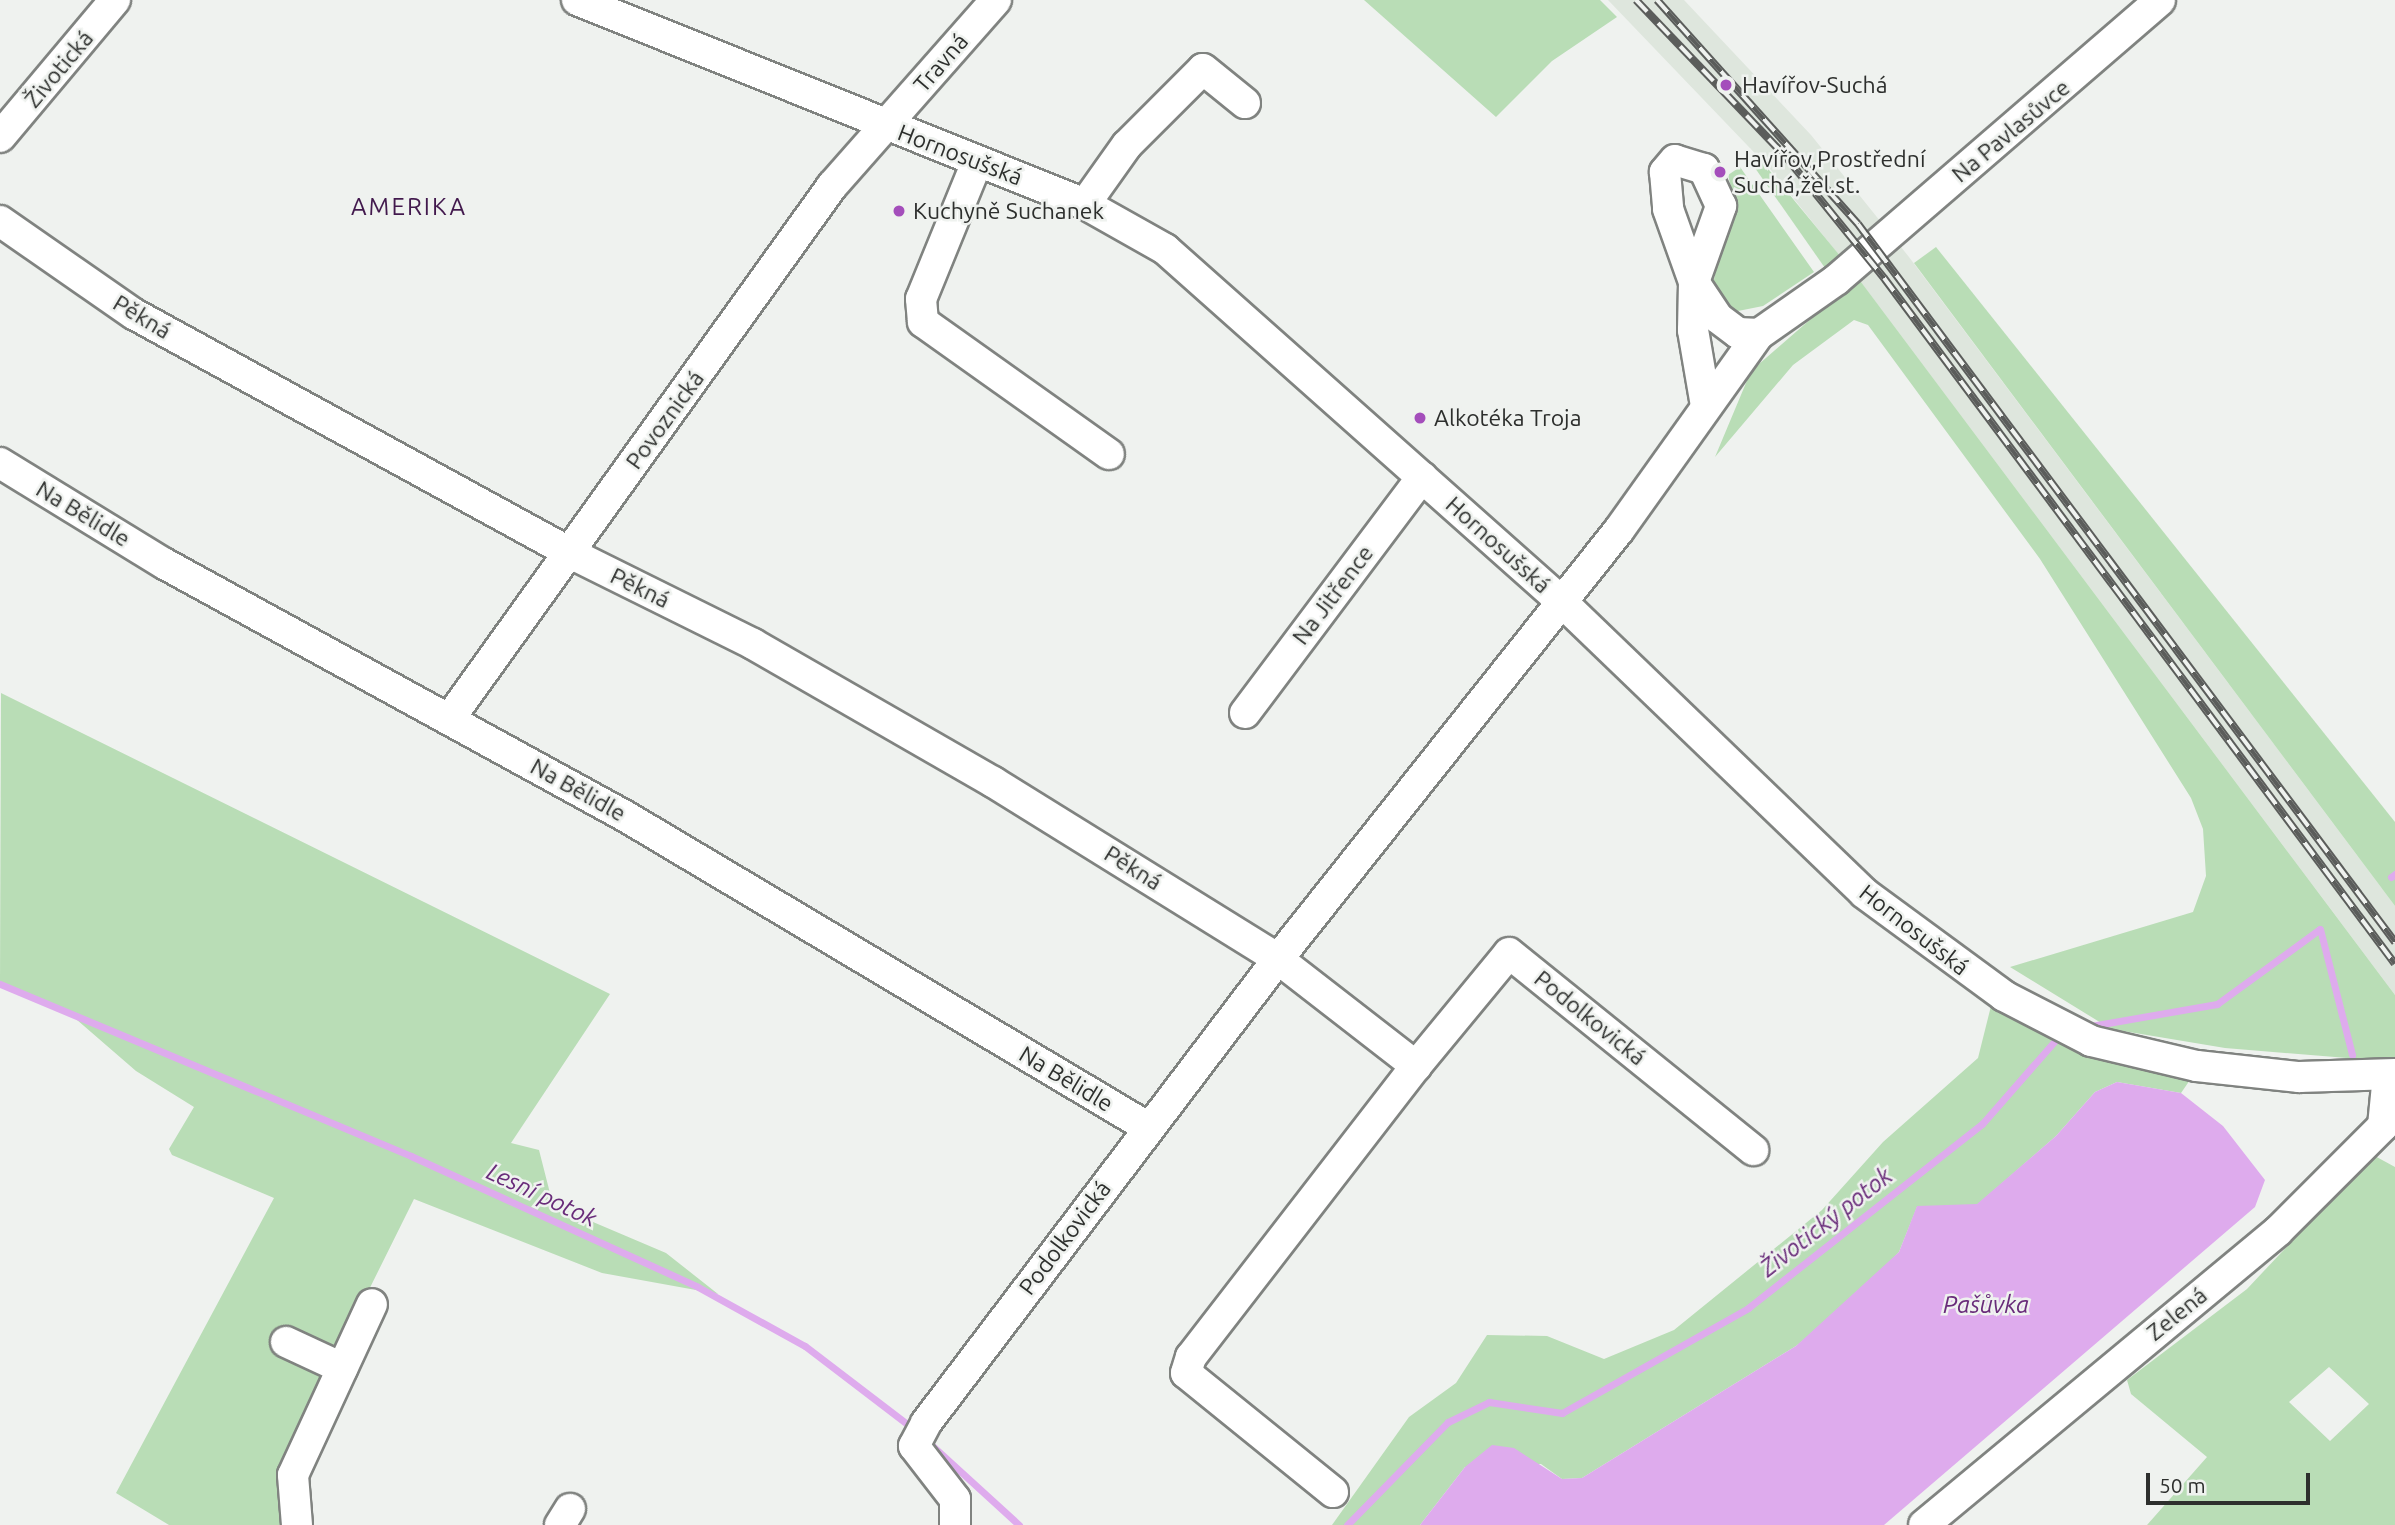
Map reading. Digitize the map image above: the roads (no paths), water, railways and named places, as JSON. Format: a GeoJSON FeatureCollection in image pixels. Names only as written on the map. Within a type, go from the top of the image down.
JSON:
{"type":"FeatureCollection","features":[{"type":"Feature","properties":{"kind":"street","name":"Životická"},"geometry":{"type":"LineString","coordinates":[[0,137],[116,0]]}},
{"type":"Feature","properties":{"kind":"street","name":"Hornosušská"},"geometry":{"type":"LineString","coordinates":[[577,0],[1085,204],[1165,250],[1562,602],[1864,893],[1963,970],[2046,1019],[2091,1041],[2232,1073],[2391,1075]]}},
{"type":"Feature","properties":{"kind":"street","name":"Travná"},"geometry":{"type":"LineString","coordinates":[[886,126],[996,0]]}},
{"type":"Feature","properties":{"kind":"street","name":"Na Pavlasůvce"},"geometry":{"type":"LineString","coordinates":[[1706,406],[1759,334],[1836,280],[2160,0]]}},
{"type":"Feature","properties":{"kind":"street"},"geometry":{"type":"LineString","coordinates":[[1085,204],[1126,145],[1203,69],[1245,103]]}},
{"type":"Feature","properties":{"kind":"street","name":"Povoznická"},"geometry":{"type":"LineString","coordinates":[[450,718],[832,186],[886,126]]}},
{"type":"Feature","properties":{"kind":"street"},"geometry":{"type":"LineString","coordinates":[[977,162],[921,299],[923,322],[1109,454]]}},
{"type":"Feature","properties":{"kind":"street","name":"Pěkná"},"geometry":{"type":"LineString","coordinates":[[0,221],[134,314],[570,553],[765,651],[993,782],[1279,959]]}},
{"type":"Feature","properties":{"kind":"street"},"geometry":{"type":"LineString","coordinates":[[1562,602],[1706,406],[1693,330],[1694,282],[1718,318],[1738,333],[1759,334]]}},
{"type":"Feature","properties":{"kind":"street","name":"Na Bělidle"},"geometry":{"type":"LineString","coordinates":[[0,463],[165,564],[450,718],[1149,1128]]}},
{"type":"Feature","properties":{"kind":"street","name":"Na Jitřence"},"geometry":{"type":"LineString","coordinates":[[1245,713],[1422,477]]}},
{"type":"Feature","properties":{"kind":"street","name":"Podolkovická"},"geometry":{"type":"LineString","coordinates":[[955,1525],[955,1499],[921,1432],[1279,959],[1562,602]]}},
{"type":"Feature","properties":{"kind":"street","name":"Podolkovická"},"geometry":{"type":"LineString","coordinates":[[1333,1493],[1186,1373],[1191,1357],[1416,1066],[1509,953],[1753,1150]]}},
{"type":"Feature","properties":{"kind":"street"},"geometry":{"type":"LineString","coordinates":[[1279,959],[1416,1066]]}},
{"type":"Feature","properties":{"kind":"street","name":"Zelená"},"geometry":{"type":"LineString","coordinates":[[1924,1525],[2278,1231],[2389,1134],[2391,1075]]}},
{"type":"Feature","properties":{"kind":"street"},"geometry":{"type":"LineString","coordinates":[[303,1523],[293,1475],[372,1304]]}},
{"type":"Feature","properties":{"kind":"street"},"geometry":{"type":"LineString","coordinates":[[286,1342],[342,1368]]}},
{"type":"Feature","properties":{"kind":"water","name":"Pašůvka"},"geometry":{"type":"Polygon","coordinates":[[[2117,1082],[2181,1093],[2223,1126],[2265,1180],[2255,1207],[1884,1525],[1420,1525],[1465,1467],[1492,1445],[1514,1448],[1562,1479],[1582,1478],[1796,1346],[1899,1252],[1917,1206],[1977,1204],[2056,1136],[2095,1092],[2117,1082]]]}},
{"type":"Feature","properties":{"kind":"waterway","name":"Životický potok"},"geometry":{"type":"LineString","coordinates":[[2391,877],[2395,874]]}},
{"type":"Feature","properties":{"kind":"waterway","name":"Životický potok"},"geometry":{"type":"LineString","coordinates":[[2085,1027],[2217,1004],[2320,929],[2352,1055]]}},
{"type":"Feature","properties":{"kind":"waterway","name":"Lesní potok"},"geometry":{"type":"LineString","coordinates":[[0,984],[411,1156],[698,1287],[805,1346],[915,1430]]}},
{"type":"Feature","properties":{"kind":"waterway","name":"Životický potok"},"geometry":{"type":"LineString","coordinates":[[1347,1525],[1448,1422],[1489,1402],[1562,1413],[1748,1308],[1982,1124],[2060,1035]]}},
{"type":"Feature","properties":{"kind":"waterway","name":"Lesní potok"},"geometry":{"type":"LineString","coordinates":[[926,1440],[1019,1525]]}},
{"type":"Feature","properties":{"kind":"railway"},"geometry":{"type":"LineString","coordinates":[[1636,0],[1786,157],[1884,278],[2395,964]]}},
{"type":"Feature","properties":{"kind":"railway"},"geometry":{"type":"LineString","coordinates":[[1657,0],[1858,224],[2395,942]]}},
{"type":"Feature","properties":{"kind":"place","name":"Havířov-Suchá"},"geometry":{"type":"Point","coordinates":[1726,85]}},
{"type":"Feature","properties":{"kind":"place","name":"Havířov,Prostřední Suchá,žel.st."},"geometry":{"type":"Point","coordinates":[1720,172]}},
{"type":"Feature","properties":{"kind":"place","name":"Kuchyně Suchanek"},"geometry":{"type":"Point","coordinates":[899,211]}},
{"type":"Feature","properties":{"kind":"place","name":"Alkotéka Troja"},"geometry":{"type":"Point","coordinates":[1420,418]}},
{"type":"Feature","properties":{"kind":"district","name":"AMERIKA"},"geometry":{"type":"Point","coordinates":[409,207]}}]}
